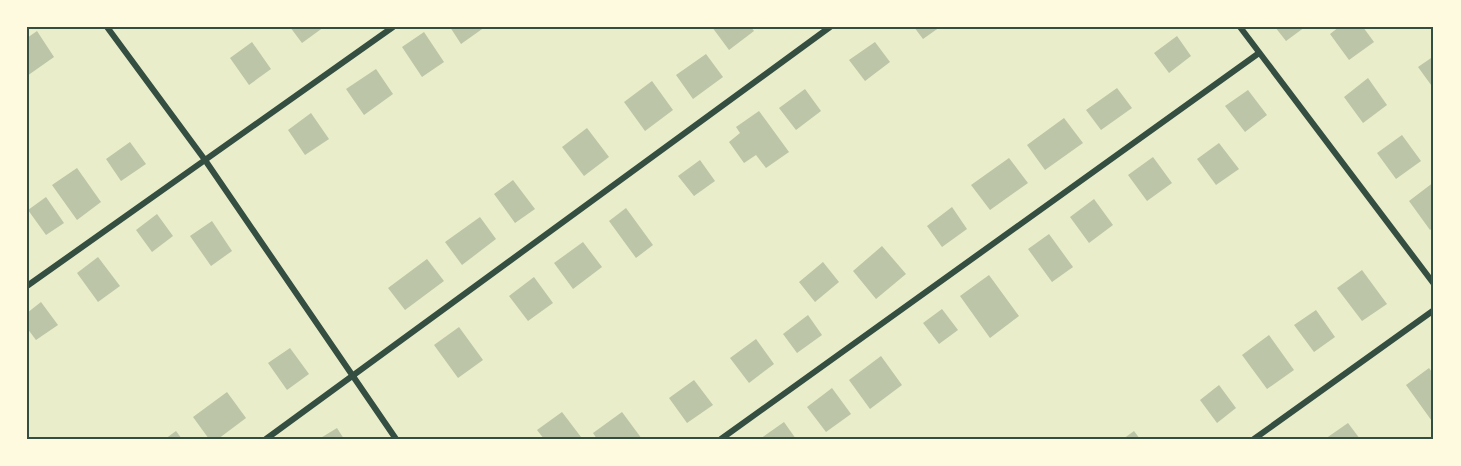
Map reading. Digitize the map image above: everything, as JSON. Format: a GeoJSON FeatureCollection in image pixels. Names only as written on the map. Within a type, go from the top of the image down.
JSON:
{"type":"FeatureCollection","features":[{"type":"Feature","properties":{"kind":"street"},"geometry":{"type":"LineString","coordinates":[[107,27],[205,160],[396,439]]}},
{"type":"Feature","properties":{"kind":"street"},"geometry":{"type":"LineString","coordinates":[[27,286],[393,27]]}},
{"type":"Feature","properties":{"kind":"street"},"geometry":{"type":"LineString","coordinates":[[266,439],[830,27]]}},
{"type":"Feature","properties":{"kind":"street"},"geometry":{"type":"LineString","coordinates":[[1240,27],[1434,284]]}},
{"type":"Feature","properties":{"kind":"street"},"geometry":{"type":"LineString","coordinates":[[721,439],[1259,53]]}},
{"type":"Feature","properties":{"kind":"street"},"geometry":{"type":"LineString","coordinates":[[1254,439],[1434,310]]}},
{"type":"Feature","properties":{"kind":"building"},"geometry":{"type":"Polygon","coordinates":[[[290,27],[324,27],[302,43],[290,27]]]}},
{"type":"Feature","properties":{"kind":"building"},"geometry":{"type":"Polygon","coordinates":[[[450,27],[485,27],[461,44],[450,27]]]}},
{"type":"Feature","properties":{"kind":"building"},"geometry":{"type":"Polygon","coordinates":[[[712,27],[751,27],[754,31],[729,50],[712,27]]]}},
{"type":"Feature","properties":{"kind":"building"},"geometry":{"type":"Polygon","coordinates":[[[914,27],[940,27],[923,39],[914,27]]]}},
{"type":"Feature","properties":{"kind":"building"},"geometry":{"type":"Polygon","coordinates":[[[1275,27],[1305,27],[1286,41],[1275,27]]]}},
{"type":"Feature","properties":{"kind":"building"},"geometry":{"type":"Polygon","coordinates":[[[1339,27],[1363,27],[1374,42],[1349,60],[1330,34],[1339,27]]]}},
{"type":"Feature","properties":{"kind":"building"},"geometry":{"type":"Polygon","coordinates":[[[37,31],[54,57],[27,76],[27,38],[37,31]]]}},
{"type":"Feature","properties":{"kind":"building"},"geometry":{"type":"Polygon","coordinates":[[[424,32],[444,62],[422,77],[402,47],[424,32]]]}},
{"type":"Feature","properties":{"kind":"building"},"geometry":{"type":"Polygon","coordinates":[[[1177,36],[1191,56],[1169,73],[1154,53],[1177,36]]]}},
{"type":"Feature","properties":{"kind":"building"},"geometry":{"type":"Polygon","coordinates":[[[252,42],[271,69],[249,85],[230,58],[252,42]]]}},
{"type":"Feature","properties":{"kind":"building"},"geometry":{"type":"Polygon","coordinates":[[[875,42],[890,62],[865,81],[849,60],[875,42]]]}},
{"type":"Feature","properties":{"kind":"building"},"geometry":{"type":"Polygon","coordinates":[[[706,54],[723,77],[693,99],[676,75],[706,54]]]}},
{"type":"Feature","properties":{"kind":"building"},"geometry":{"type":"Polygon","coordinates":[[[1434,56],[1434,89],[1418,67],[1434,56]]]}},
{"type":"Feature","properties":{"kind":"building"},"geometry":{"type":"Polygon","coordinates":[[[376,69],[393,94],[364,115],[346,89],[376,69]]]}},
{"type":"Feature","properties":{"kind":"building"},"geometry":{"type":"Polygon","coordinates":[[[1368,78],[1387,105],[1363,123],[1344,97],[1368,78]]]}},
{"type":"Feature","properties":{"kind":"building"},"geometry":{"type":"Polygon","coordinates":[[[652,81],[673,110],[645,131],[624,102],[652,81]]]}},
{"type":"Feature","properties":{"kind":"building"},"geometry":{"type":"Polygon","coordinates":[[[1117,88],[1132,108],[1101,130],[1086,110],[1117,88]]]}},
{"type":"Feature","properties":{"kind":"building"},"geometry":{"type":"Polygon","coordinates":[[[805,89],[821,111],[796,130],[779,108],[805,89]]]}},
{"type":"Feature","properties":{"kind":"building"},"geometry":{"type":"Polygon","coordinates":[[[1248,90],[1267,115],[1245,132],[1225,106],[1248,90]]]}},
{"type":"Feature","properties":{"kind":"building"},"geometry":{"type":"Polygon","coordinates":[[[759,111],[789,152],[766,168],[756,155],[744,163],[729,142],[740,133],[736,127],[759,111]]]}},
{"type":"Feature","properties":{"kind":"building"},"geometry":{"type":"Polygon","coordinates":[[[311,113],[329,139],[305,155],[288,130],[311,113]]]}},
{"type":"Feature","properties":{"kind":"building"},"geometry":{"type":"Polygon","coordinates":[[[1064,118],[1083,143],[1045,170],[1027,145],[1064,118]]]}},
{"type":"Feature","properties":{"kind":"building"},"geometry":{"type":"Polygon","coordinates":[[[587,128],[609,157],[584,176],[562,147],[587,128]]]}},
{"type":"Feature","properties":{"kind":"building"},"geometry":{"type":"Polygon","coordinates":[[[1402,135],[1421,161],[1396,179],[1377,153],[1402,135]]]}},
{"type":"Feature","properties":{"kind":"building"},"geometry":{"type":"Polygon","coordinates":[[[130,142],[146,164],[121,181],[106,159],[130,142]]]}},
{"type":"Feature","properties":{"kind":"building"},"geometry":{"type":"Polygon","coordinates":[[[1219,143],[1239,169],[1216,185],[1197,159],[1219,143]]]}},
{"type":"Feature","properties":{"kind":"building"},"geometry":{"type":"Polygon","coordinates":[[[1153,157],[1172,183],[1147,201],[1128,175],[1153,157]]]}},
{"type":"Feature","properties":{"kind":"building"},"geometry":{"type":"Polygon","coordinates":[[[1009,158],[1028,183],[990,210],[971,185],[1009,158]]]}},
{"type":"Feature","properties":{"kind":"building"},"geometry":{"type":"Polygon","coordinates":[[[700,160],[715,181],[694,196],[678,176],[700,160]]]}},
{"type":"Feature","properties":{"kind":"building"},"geometry":{"type":"Polygon","coordinates":[[[77,168],[101,202],[77,220],[52,185],[77,168]]]}},
{"type":"Feature","properties":{"kind":"building"},"geometry":{"type":"Polygon","coordinates":[[[513,180],[535,209],[515,223],[494,194],[513,180]]]}},
{"type":"Feature","properties":{"kind":"building"},"geometry":{"type":"Polygon","coordinates":[[[1434,182],[1434,227],[1430,230],[1409,201],[1434,182]]]}},
{"type":"Feature","properties":{"kind":"building"},"geometry":{"type":"Polygon","coordinates":[[[46,197],[64,223],[46,235],[28,210],[46,197]]]}},
{"type":"Feature","properties":{"kind":"building"},"geometry":{"type":"Polygon","coordinates":[[[1094,199],[1113,225],[1089,243],[1070,217],[1094,199]]]}},
{"type":"Feature","properties":{"kind":"building"},"geometry":{"type":"Polygon","coordinates":[[[952,207],[967,229],[942,247],[927,226],[952,207]]]}},
{"type":"Feature","properties":{"kind":"building"},"geometry":{"type":"Polygon","coordinates":[[[626,208],[653,245],[636,258],[609,221],[626,208]]]}},
{"type":"Feature","properties":{"kind":"building"},"geometry":{"type":"Polygon","coordinates":[[[157,214],[173,236],[152,252],[136,230],[157,214]]]}},
{"type":"Feature","properties":{"kind":"building"},"geometry":{"type":"Polygon","coordinates":[[[480,217],[496,239],[462,265],[445,242],[480,217]]]}},
{"type":"Feature","properties":{"kind":"building"},"geometry":{"type":"Polygon","coordinates":[[[212,221],[232,251],[211,266],[190,236],[212,221]]]}},
{"type":"Feature","properties":{"kind":"building"},"geometry":{"type":"Polygon","coordinates":[[[1049,234],[1073,267],[1052,282],[1028,249],[1049,234]]]}},
{"type":"Feature","properties":{"kind":"building"},"geometry":{"type":"Polygon","coordinates":[[[583,242],[602,267],[573,289],[554,263],[583,242]]]}},
{"type":"Feature","properties":{"kind":"building"},"geometry":{"type":"Polygon","coordinates":[[[882,246],[906,274],[876,299],[853,271],[882,246]]]}},
{"type":"Feature","properties":{"kind":"building"},"geometry":{"type":"Polygon","coordinates":[[[98,257],[120,286],[98,302],[77,273],[98,257]]]}},
{"type":"Feature","properties":{"kind":"building"},"geometry":{"type":"Polygon","coordinates":[[[427,259],[444,281],[405,310],[388,288],[427,259]]]}},
{"type":"Feature","properties":{"kind":"building"},"geometry":{"type":"Polygon","coordinates":[[[823,262],[839,282],[815,302],[799,282],[823,262]]]}},
{"type":"Feature","properties":{"kind":"building"},"geometry":{"type":"Polygon","coordinates":[[[1362,270],[1387,304],[1362,321],[1337,288],[1362,270]]]}},
{"type":"Feature","properties":{"kind":"building"},"geometry":{"type":"Polygon","coordinates":[[[989,275],[1019,316],[990,338],[960,296],[989,275]]]}},
{"type":"Feature","properties":{"kind":"building"},"geometry":{"type":"Polygon","coordinates":[[[534,277],[553,303],[528,321],[509,296],[534,277]]]}},
{"type":"Feature","properties":{"kind":"building"},"geometry":{"type":"Polygon","coordinates":[[[41,302],[58,325],[36,340],[27,328],[27,313],[41,302]]]}},
{"type":"Feature","properties":{"kind":"building"},"geometry":{"type":"Polygon","coordinates":[[[942,309],[958,330],[939,344],[923,323],[942,309]]]}},
{"type":"Feature","properties":{"kind":"building"},"geometry":{"type":"Polygon","coordinates":[[[1316,310],[1335,337],[1314,352],[1294,325],[1316,310]]]}},
{"type":"Feature","properties":{"kind":"building"},"geometry":{"type":"Polygon","coordinates":[[[808,315],[822,335],[797,353],[783,334],[808,315]]]}},
{"type":"Feature","properties":{"kind":"building"},"geometry":{"type":"Polygon","coordinates":[[[459,327],[483,360],[458,378],[434,345],[459,327]]]}},
{"type":"Feature","properties":{"kind":"building"},"geometry":{"type":"Polygon","coordinates":[[[1269,335],[1294,370],[1267,389],[1242,355],[1269,335]]]}},
{"type":"Feature","properties":{"kind":"building"},"geometry":{"type":"Polygon","coordinates":[[[756,339],[774,364],[749,383],[730,358],[756,339]]]}},
{"type":"Feature","properties":{"kind":"building"},"geometry":{"type":"Polygon","coordinates":[[[290,348],[309,374],[287,390],[268,363],[290,348]]]}},
{"type":"Feature","properties":{"kind":"building"},"geometry":{"type":"Polygon","coordinates":[[[881,356],[902,385],[870,409],[849,380],[881,356]]]}},
{"type":"Feature","properties":{"kind":"building"},"geometry":{"type":"Polygon","coordinates":[[[1429,368],[1434,375],[1434,424],[1406,385],[1429,368]]]}},
{"type":"Feature","properties":{"kind":"building"},"geometry":{"type":"Polygon","coordinates":[[[694,380],[713,405],[687,423],[669,398],[694,380]]]}},
{"type":"Feature","properties":{"kind":"building"},"geometry":{"type":"Polygon","coordinates":[[[1219,385],[1236,408],[1217,423],[1200,400],[1219,385]]]}},
{"type":"Feature","properties":{"kind":"building"},"geometry":{"type":"Polygon","coordinates":[[[832,388],[851,414],[826,432],[807,407],[832,388]]]}},
{"type":"Feature","properties":{"kind":"building"},"geometry":{"type":"Polygon","coordinates":[[[227,392],[246,418],[218,439],[209,439],[193,417],[227,392]]]}},
{"type":"Feature","properties":{"kind":"building"},"geometry":{"type":"Polygon","coordinates":[[[562,412],[581,437],[544,439],[537,430],[562,412]]]}},
{"type":"Feature","properties":{"kind":"building"},"geometry":{"type":"Polygon","coordinates":[[[622,412],[642,439],[597,439],[593,433],[622,412]]]}},
{"type":"Feature","properties":{"kind":"building"},"geometry":{"type":"Polygon","coordinates":[[[784,422],[796,439],[760,439],[784,422]]]}},
{"type":"Feature","properties":{"kind":"building"},"geometry":{"type":"Polygon","coordinates":[[[1348,423],[1360,439],[1325,439],[1348,423]]]}},
{"type":"Feature","properties":{"kind":"building"},"geometry":{"type":"Polygon","coordinates":[[[337,428],[344,439],[319,439],[337,428]]]}},
{"type":"Feature","properties":{"kind":"building"},"geometry":{"type":"Polygon","coordinates":[[[176,431],[182,439],[165,439],[176,431]]]}},
{"type":"Feature","properties":{"kind":"building"},"geometry":{"type":"Polygon","coordinates":[[[1134,431],[1140,439],[1123,439],[1134,431]]]}}]}
